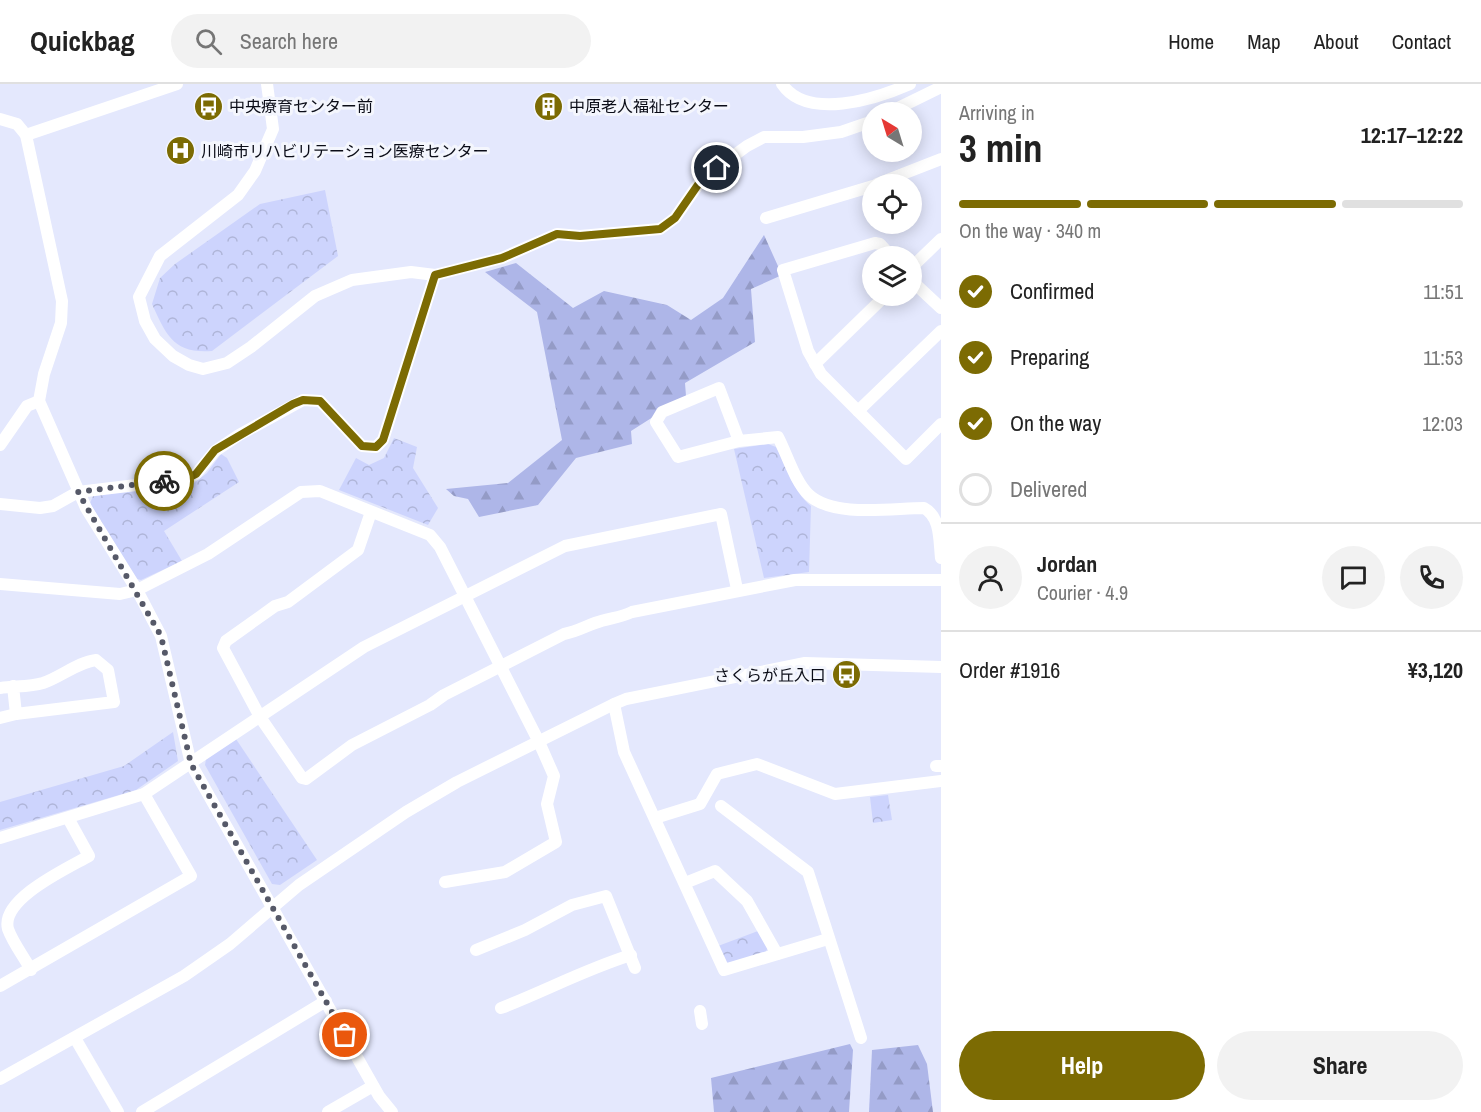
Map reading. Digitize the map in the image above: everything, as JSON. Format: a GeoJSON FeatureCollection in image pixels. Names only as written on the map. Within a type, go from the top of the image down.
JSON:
{"type":"FeatureCollection","features":[{"type":"Feature","properties":{"kind":"street"},"geometry":{"type":"LineString","coordinates":[[26,135],[177,84]]}},
{"type":"Feature","properties":{"kind":"street"},"geometry":{"type":"LineString","coordinates":[[267,84],[273,129],[255,171],[237,195],[160,256],[139,297],[145,321],[155,339],[189,365],[203,369],[227,363],[251,347],[315,296],[352,280],[411,272],[435,275],[502,258],[557,234],[580,236],[660,229],[675,218],[702,179],[747,146],[764,137],[803,137],[841,132],[862,125]]}},
{"type":"Feature","properties":{"kind":"street"},"geometry":{"type":"LineString","coordinates":[[782,84],[798,99],[813,105],[859,101],[910,84]]}},
{"type":"Feature","properties":{"kind":"street"},"geometry":{"type":"LineString","coordinates":[[910,102],[941,87]]}},
{"type":"Feature","properties":{"kind":"street"},"geometry":{"type":"LineString","coordinates":[[0,118],[17,124],[26,135],[62,301],[61,323],[44,374],[39,401],[78,492],[161,636],[191,764],[373,1086],[392,1112]]}},
{"type":"Feature","properties":{"kind":"street"},"geometry":{"type":"LineString","coordinates":[[903,174],[941,159]]}},
{"type":"Feature","properties":{"kind":"street"},"geometry":{"type":"LineString","coordinates":[[766,218],[862,189]]}},
{"type":"Feature","properties":{"kind":"street"},"geometry":{"type":"LineString","coordinates":[[922,257],[941,239]]}},
{"type":"Feature","properties":{"kind":"street"},"geometry":{"type":"LineString","coordinates":[[864,246],[874,243],[882,246]]}},
{"type":"Feature","properties":{"kind":"street"},"geometry":{"type":"LineString","coordinates":[[862,247],[783,270],[808,351],[815,364],[906,459],[939,429]]}},
{"type":"Feature","properties":{"kind":"street"},"geometry":{"type":"LineString","coordinates":[[0,504],[40,508],[53,506],[78,492],[186,479],[196,474],[215,450],[303,400],[320,401],[362,446],[376,447],[383,440],[435,275]]}},
{"type":"Feature","properties":{"kind":"street"},"geometry":{"type":"LineString","coordinates":[[922,290],[941,308]]}},
{"type":"Feature","properties":{"kind":"street"},"geometry":{"type":"LineString","coordinates":[[815,364],[875,306]]}},
{"type":"Feature","properties":{"kind":"street"},"geometry":{"type":"LineString","coordinates":[[858,411],[941,331]]}},
{"type":"Feature","properties":{"kind":"street"},"geometry":{"type":"LineString","coordinates":[[740,441],[719,388],[663,412],[656,422],[678,457],[740,441],[778,437],[808,494],[822,503],[838,509],[924,508],[931,512],[939,524],[941,558]]}},
{"type":"Feature","properties":{"kind":"street"},"geometry":{"type":"LineString","coordinates":[[0,445],[27,406],[39,401]]}},
{"type":"Feature","properties":{"kind":"street"},"geometry":{"type":"LineString","coordinates":[[0,584],[120,594],[136,590],[208,554],[301,492],[320,491],[430,535],[466,596],[554,776],[547,804],[556,842],[505,872],[445,882]]}},
{"type":"Feature","properties":{"kind":"street"},"geometry":{"type":"LineString","coordinates":[[371,512],[358,550],[288,602],[275,606],[226,641],[223,648],[260,717],[302,778],[306,779],[352,745],[375,735],[444,695],[564,634],[580,631],[596,622],[737,589],[795,580],[941,580]]}},
{"type":"Feature","properties":{"kind":"street"},"geometry":{"type":"LineString","coordinates":[[0,838],[144,794],[364,647],[565,546],[721,514],[737,589]]}},
{"type":"Feature","properties":{"kind":"street"},"geometry":{"type":"LineString","coordinates":[[0,688],[40,684],[66,674],[88,660],[96,660],[108,670],[114,702],[0,718]]}},
{"type":"Feature","properties":{"kind":"street"},"geometry":{"type":"LineString","coordinates":[[0,1079],[184,976],[230,944],[272,906],[406,812],[457,782],[614,704],[626,699],[805,663],[941,667]]}},
{"type":"Feature","properties":{"kind":"street"},"geometry":{"type":"LineString","coordinates":[[13,686],[16,714]]}},
{"type":"Feature","properties":{"kind":"street"},"geometry":{"type":"LineString","coordinates":[[614,704],[624,752],[724,970],[828,939]]}},
{"type":"Feature","properties":{"kind":"street"},"geometry":{"type":"LineString","coordinates":[[655,818],[699,804],[717,774],[757,764],[835,794],[941,781]]}},
{"type":"Feature","properties":{"kind":"street"},"geometry":{"type":"LineString","coordinates":[[0,986],[191,876],[144,794]]}},
{"type":"Feature","properties":{"kind":"street"},"geometry":{"type":"LineString","coordinates":[[722,806],[808,872],[861,1038]]}},
{"type":"Feature","properties":{"kind":"street"},"geometry":{"type":"LineString","coordinates":[[31,970],[7,927],[9,912],[19,898],[89,856],[68,818]]}},
{"type":"Feature","properties":{"kind":"street"},"geometry":{"type":"LineString","coordinates":[[685,883],[715,871],[747,901],[777,954]]}},
{"type":"Feature","properties":{"kind":"street"},"geometry":{"type":"LineString","coordinates":[[476,950],[525,930],[572,905],[606,896],[635,968]]}},
{"type":"Feature","properties":{"kind":"street"},"geometry":{"type":"LineString","coordinates":[[501,1008],[555,987],[591,968],[631,955]]}},
{"type":"Feature","properties":{"kind":"street"},"geometry":{"type":"LineString","coordinates":[[142,1112],[326,1001]]}},
{"type":"Feature","properties":{"kind":"street"},"geometry":{"type":"LineString","coordinates":[[75,1038],[118,1112]]}},
{"type":"Feature","properties":{"kind":"street"},"geometry":{"type":"LineString","coordinates":[[328,1112],[373,1086]]}},
{"type":"Feature","properties":{"kind":"green space"},"geometry":{"type":"Polygon","coordinates":[[[325,190],[338,256],[212,351],[189,349],[173,340],[162,325],[152,304],[160,278],[175,264],[260,204],[325,190]]]}},
{"type":"Feature","properties":{"kind":"green space"},"geometry":{"type":"Polygon","coordinates":[[[764,235],[782,275],[751,289],[755,342],[685,383],[686,396],[631,431],[632,444],[576,458],[538,505],[479,517],[468,499],[454,496],[446,489],[508,483],[562,440],[537,312],[485,272],[516,263],[573,308],[604,291],[667,305],[691,320],[723,298],[764,235]]]}},
{"type":"Feature","properties":{"kind":"green space"},"geometry":{"type":"Polygon","coordinates":[[[394,438],[417,447],[413,468],[438,508],[428,525],[339,490],[356,458],[369,465],[384,458],[394,438]]]}},
{"type":"Feature","properties":{"kind":"green space"},"geometry":{"type":"Polygon","coordinates":[[[768,444],[776,447],[799,493],[811,506],[809,572],[764,578],[734,449],[768,444]]]}},
{"type":"Feature","properties":{"kind":"green space"},"geometry":{"type":"Polygon","coordinates":[[[221,454],[227,458],[239,482],[164,531],[182,561],[141,580],[133,578],[90,503],[94,494],[194,483],[207,473],[221,454]]]}},
{"type":"Feature","properties":{"kind":"green space"},"geometry":{"type":"Polygon","coordinates":[[[173,732],[178,761],[136,790],[0,830],[0,802],[124,766],[173,732]]]}},
{"type":"Feature","properties":{"kind":"green space"},"geometry":{"type":"Polygon","coordinates":[[[236,739],[317,860],[280,885],[272,884],[205,765],[206,759],[236,739]]]}},
{"type":"Feature","properties":{"kind":"green space"},"geometry":{"type":"Polygon","coordinates":[[[888,795],[892,820],[873,823],[870,797],[888,795]]]}},
{"type":"Feature","properties":{"kind":"green space"},"geometry":{"type":"Polygon","coordinates":[[[758,931],[769,946],[765,953],[726,966],[718,946],[758,931]]]}},
{"type":"Feature","properties":{"kind":"green space"},"geometry":{"type":"Polygon","coordinates":[[[850,1044],[853,1050],[849,1112],[714,1112],[711,1078],[850,1044]]]}},
{"type":"Feature","properties":{"kind":"green space"},"geometry":{"type":"Polygon","coordinates":[[[918,1045],[927,1064],[933,1112],[869,1112],[872,1050],[918,1045]]]}},
{"type":"Feature","properties":{"kind":"way so far"},"geometry":{"type":"LineString","coordinates":[[164,481],[78,492],[161,636],[186,752],[191,764],[345,1035]]}},
{"type":"Feature","properties":{"kind":"place","name":"中央療育センター前"},"geometry":{"type":"Point","coordinates":[208,106]}},
{"type":"Feature","properties":{"kind":"place","name":"中原老人福祉センター"},"geometry":{"type":"Point","coordinates":[548,106]}},
{"type":"Feature","properties":{"kind":"place","name":"川崎市リハビリテーション医療センター"},"geometry":{"type":"Point","coordinates":[180,151]}},
{"type":"Feature","properties":{"kind":"place","name":"さくらが丘入口"},"geometry":{"type":"Point","coordinates":[847,675]}},
{"type":"Feature","properties":{"kind":"route"},"geometry":{"type":"LineString","coordinates":[[164,481],[186,479],[196,474],[215,450],[303,400],[320,401],[362,446],[376,447],[383,440],[435,275],[502,258],[557,234],[580,236],[660,229],[675,218],[702,179],[717,168]]}}]}
